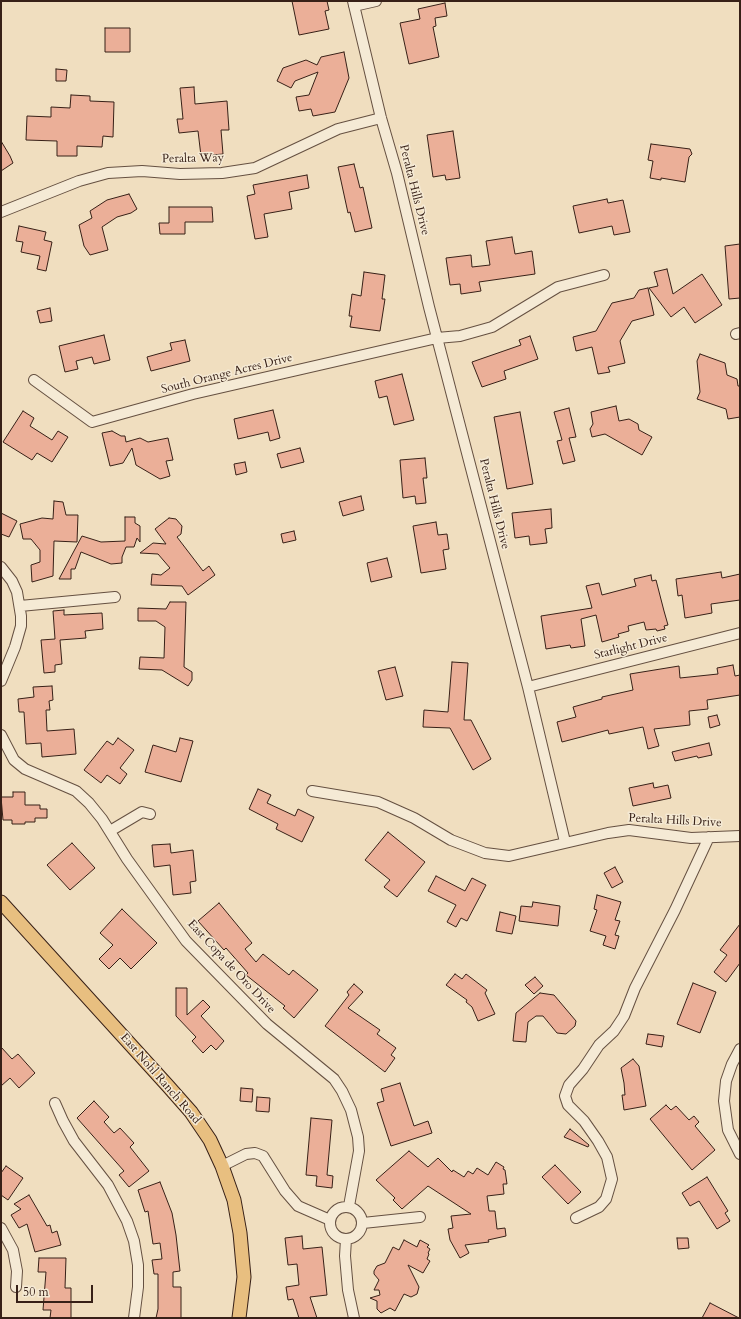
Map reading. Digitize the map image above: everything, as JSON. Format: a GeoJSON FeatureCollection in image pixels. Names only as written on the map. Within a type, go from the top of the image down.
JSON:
{"type":"FeatureCollection","features":[{"type":"Feature","properties":{"kind":"main road","name":"East Nohl Ranch Road"},"geometry":{"type":"LineString","coordinates":[[1,902],[192,1112],[210,1140],[222,1166],[234,1200],[240,1233],[244,1277],[239,1318]]}},
{"type":"Feature","properties":{"kind":"street"},"geometry":{"type":"LineString","coordinates":[[354,4],[376,1]]}},
{"type":"Feature","properties":{"kind":"street","name":"Peralta Hills Drive"},"geometry":{"type":"LineString","coordinates":[[354,4],[381,118],[398,172],[437,338],[528,687],[565,842],[629,830],[691,838],[740,836]]}},
{"type":"Feature","properties":{"kind":"street","name":"Peralta Way"},"geometry":{"type":"LineString","coordinates":[[1,212],[79,181],[108,173],[142,171],[180,174],[222,172],[255,168],[338,130],[381,118]]}},
{"type":"Feature","properties":{"kind":"street"},"geometry":{"type":"LineString","coordinates":[[437,338],[460,336],[492,327],[558,287],[604,275]]}},
{"type":"Feature","properties":{"kind":"street","name":"South Orange Acres Drive"},"geometry":{"type":"LineString","coordinates":[[34,380],[92,422],[193,394],[437,338]]}},
{"type":"Feature","properties":{"kind":"street"},"geometry":{"type":"LineString","coordinates":[[1,567],[12,581],[20,606],[21,626],[1,681]]}},
{"type":"Feature","properties":{"kind":"street"},"geometry":{"type":"LineString","coordinates":[[20,606],[115,597]]}},
{"type":"Feature","properties":{"kind":"street","name":"Starlight Drive"},"geometry":{"type":"LineString","coordinates":[[528,687],[740,633]]}},
{"type":"Feature","properties":{"kind":"street","name":"East Copa de Oro Drive"},"geometry":{"type":"LineString","coordinates":[[1,735],[14,760],[25,770],[76,792],[89,803],[186,941],[267,1024],[324,1070],[342,1091],[351,1110],[358,1137],[359,1151],[349,1206]]}},
{"type":"Feature","properties":{"kind":"street"},"geometry":{"type":"LineString","coordinates":[[312,791],[378,802],[414,818],[451,840],[486,853],[509,856],[565,842]]}},
{"type":"Feature","properties":{"kind":"street"},"geometry":{"type":"LineString","coordinates":[[110,831],[142,812],[150,814]]}},
{"type":"Feature","properties":{"kind":"street"},"geometry":{"type":"LineString","coordinates":[[576,1218],[599,1206],[606,1199],[612,1179],[607,1157],[584,1121],[568,1105],[565,1096],[569,1085],[583,1069],[599,1044],[614,1030],[624,1016],[635,988],[710,838]]}},
{"type":"Feature","properties":{"kind":"street"},"geometry":{"type":"LineString","coordinates":[[740,1049],[732,1064],[726,1081],[724,1101],[728,1130],[740,1154]]}},
{"type":"Feature","properties":{"kind":"street"},"geometry":{"type":"LineString","coordinates":[[55,1103],[62,1121],[74,1141],[108,1185],[127,1220],[134,1240],[138,1265],[138,1287],[134,1318]]}},
{"type":"Feature","properties":{"kind":"street"},"geometry":{"type":"LineString","coordinates":[[222,1166],[246,1154],[255,1152],[263,1156],[286,1191],[298,1206],[330,1220],[334,1233],[346,1239],[359,1234],[363,1223],[359,1212],[349,1206],[338,1209],[330,1220]]}},
{"type":"Feature","properties":{"kind":"street"},"geometry":{"type":"LineString","coordinates":[[363,1223],[420,1217]]}},
{"type":"Feature","properties":{"kind":"street"},"geometry":{"type":"LineString","coordinates":[[1,1228],[13,1250],[17,1270],[16,1287]]}},
{"type":"Feature","properties":{"kind":"street"},"geometry":{"type":"LineString","coordinates":[[346,1239],[345,1256],[347,1276],[354,1318]]}},
{"type":"Feature","properties":{"kind":"building"},"geometry":{"type":"Polygon","coordinates":[[[292,1],[327,1],[329,10],[325,11],[329,29],[299,35],[292,1]]]}},
{"type":"Feature","properties":{"kind":"building"},"geometry":{"type":"Polygon","coordinates":[[[445,3],[447,16],[435,18],[436,26],[433,27],[439,57],[409,64],[400,23],[420,19],[418,9],[445,3]]]}},
{"type":"Feature","properties":{"kind":"building"},"geometry":{"type":"Polygon","coordinates":[[[105,28],[130,28],[130,52],[105,52],[105,28]]]}},
{"type":"Feature","properties":{"kind":"building"},"geometry":{"type":"Polygon","coordinates":[[[344,52],[349,78],[335,112],[313,116],[311,109],[299,111],[296,97],[309,95],[318,72],[295,81],[291,88],[277,81],[283,68],[306,60],[317,65],[321,57],[344,52]]]}},
{"type":"Feature","properties":{"kind":"building"},"geometry":{"type":"Polygon","coordinates":[[[56,69],[67,70],[66,81],[56,81],[56,69]]]}},
{"type":"Feature","properties":{"kind":"building"},"geometry":{"type":"Polygon","coordinates":[[[194,87],[195,104],[227,101],[229,130],[221,130],[223,154],[201,156],[198,131],[179,133],[177,119],[183,119],[180,88],[194,87]]]}},
{"type":"Feature","properties":{"kind":"building"},"geometry":{"type":"Polygon","coordinates":[[[71,95],[90,96],[90,101],[114,102],[113,137],[103,136],[102,147],[77,146],[77,156],[57,156],[57,141],[26,140],[27,116],[51,117],[51,107],[70,108],[71,95]]]}},
{"type":"Feature","properties":{"kind":"building"},"geometry":{"type":"Polygon","coordinates":[[[453,131],[460,178],[446,180],[445,175],[433,177],[427,135],[453,131]]]}},
{"type":"Feature","properties":{"kind":"building"},"geometry":{"type":"Polygon","coordinates":[[[1,141],[13,163],[1,171],[1,141]]]}},
{"type":"Feature","properties":{"kind":"building"},"geometry":{"type":"Polygon","coordinates":[[[651,144],[690,149],[692,154],[689,157],[685,182],[661,178],[661,180],[650,178],[653,161],[648,160],[651,144]]]}},
{"type":"Feature","properties":{"kind":"building"},"geometry":{"type":"Polygon","coordinates":[[[354,164],[360,188],[363,187],[372,228],[355,232],[350,212],[348,213],[338,167],[354,164]]]}},
{"type":"Feature","properties":{"kind":"building"},"geometry":{"type":"Polygon","coordinates":[[[307,175],[309,188],[289,192],[292,209],[264,214],[268,237],[255,239],[247,196],[255,194],[253,185],[307,175]]]}},
{"type":"Feature","properties":{"kind":"building"},"geometry":{"type":"Polygon","coordinates":[[[129,194],[137,209],[131,213],[117,217],[102,227],[108,250],[90,255],[84,246],[79,225],[92,218],[90,211],[107,200],[129,194]]]}},
{"type":"Feature","properties":{"kind":"building"},"geometry":{"type":"Polygon","coordinates":[[[607,199],[608,203],[623,200],[630,232],[614,235],[612,226],[579,233],[573,206],[607,199]]]}},
{"type":"Feature","properties":{"kind":"building"},"geometry":{"type":"Polygon","coordinates":[[[169,207],[212,207],[213,222],[185,222],[185,234],[160,234],[159,223],[169,223],[169,207]]]}},
{"type":"Feature","properties":{"kind":"building"},"geometry":{"type":"Polygon","coordinates":[[[19,226],[46,232],[44,240],[52,242],[46,271],[37,269],[40,256],[21,252],[23,242],[16,241],[19,226]]]}},
{"type":"Feature","properties":{"kind":"building"},"geometry":{"type":"Polygon","coordinates":[[[512,237],[515,254],[532,251],[535,274],[479,282],[481,291],[461,294],[460,284],[450,285],[446,258],[471,255],[472,267],[490,265],[486,241],[512,237]]]}},
{"type":"Feature","properties":{"kind":"building"},"geometry":{"type":"Polygon","coordinates":[[[740,244],[740,298],[729,299],[725,246],[740,244]]]}},
{"type":"Feature","properties":{"kind":"building"},"geometry":{"type":"Polygon","coordinates":[[[667,269],[673,294],[702,274],[722,305],[695,323],[684,307],[671,317],[649,288],[658,286],[654,272],[667,269]]]}},
{"type":"Feature","properties":{"kind":"building"},"geometry":{"type":"Polygon","coordinates":[[[364,272],[385,275],[382,299],[385,299],[380,331],[350,327],[352,316],[349,316],[352,294],[361,296],[364,272]]]}},
{"type":"Feature","properties":{"kind":"building"},"geometry":{"type":"Polygon","coordinates":[[[648,288],[654,315],[632,321],[620,341],[625,363],[608,367],[610,372],[598,374],[592,347],[576,351],[573,337],[596,331],[612,303],[634,298],[639,290],[648,288]]]}},
{"type":"Feature","properties":{"kind":"building"},"geometry":{"type":"Polygon","coordinates":[[[50,308],[52,321],[40,323],[37,311],[50,308]]]}},
{"type":"Feature","properties":{"kind":"building"},"geometry":{"type":"Polygon","coordinates":[[[104,335],[110,360],[94,364],[92,357],[76,361],[78,369],[65,372],[59,346],[104,335]]]}},
{"type":"Feature","properties":{"kind":"building"},"geometry":{"type":"Polygon","coordinates":[[[530,336],[538,359],[504,371],[506,379],[482,387],[472,362],[521,345],[519,340],[530,336]]]}},
{"type":"Feature","properties":{"kind":"building"},"geometry":{"type":"Polygon","coordinates":[[[185,340],[190,361],[151,371],[147,357],[172,350],[170,343],[185,340]]]}},
{"type":"Feature","properties":{"kind":"building"},"geometry":{"type":"Polygon","coordinates":[[[700,354],[725,363],[727,375],[737,379],[738,386],[740,386],[740,417],[728,419],[726,409],[697,399],[700,392],[697,361],[700,354]]]}},
{"type":"Feature","properties":{"kind":"building"},"geometry":{"type":"Polygon","coordinates":[[[402,374],[414,420],[394,425],[387,396],[379,398],[375,381],[402,374]]]}},
{"type":"Feature","properties":{"kind":"building"},"geometry":{"type":"Polygon","coordinates":[[[616,406],[619,421],[629,419],[638,424],[639,430],[652,437],[642,455],[605,434],[592,437],[590,429],[593,424],[591,412],[616,406]]]}},
{"type":"Feature","properties":{"kind":"building"},"geometry":{"type":"Polygon","coordinates":[[[569,408],[576,437],[569,438],[575,461],[563,464],[557,441],[562,440],[554,412],[569,408]]]}},
{"type":"Feature","properties":{"kind":"building"},"geometry":{"type":"Polygon","coordinates":[[[273,410],[280,438],[270,441],[268,432],[238,439],[234,419],[273,410]]]}},
{"type":"Feature","properties":{"kind":"building"},"geometry":{"type":"Polygon","coordinates":[[[23,411],[34,418],[30,426],[52,440],[58,431],[68,437],[52,462],[37,453],[32,460],[3,442],[23,411]]]}},
{"type":"Feature","properties":{"kind":"building"},"geometry":{"type":"Polygon","coordinates":[[[520,412],[533,484],[507,489],[494,417],[520,412]]]}},
{"type":"Feature","properties":{"kind":"building"},"geometry":{"type":"Polygon","coordinates":[[[112,431],[121,436],[125,436],[126,442],[140,438],[148,442],[168,438],[173,460],[166,461],[170,476],[160,479],[136,465],[132,448],[123,463],[110,466],[102,433],[112,431]]]}},
{"type":"Feature","properties":{"kind":"building"},"geometry":{"type":"Polygon","coordinates":[[[300,448],[304,462],[281,468],[277,454],[300,448]]]}},
{"type":"Feature","properties":{"kind":"building"},"geometry":{"type":"Polygon","coordinates":[[[425,458],[427,478],[423,478],[426,503],[416,504],[415,496],[403,498],[400,460],[425,458]]]}},
{"type":"Feature","properties":{"kind":"building"},"geometry":{"type":"Polygon","coordinates":[[[245,462],[247,472],[236,475],[234,464],[245,462]]]}},
{"type":"Feature","properties":{"kind":"building"},"geometry":{"type":"Polygon","coordinates":[[[361,496],[364,510],[343,516],[339,502],[361,496]]]}},
{"type":"Feature","properties":{"kind":"building"},"geometry":{"type":"Polygon","coordinates":[[[54,501],[63,502],[66,515],[78,515],[77,542],[54,541],[53,576],[32,582],[31,565],[40,562],[40,550],[31,539],[23,539],[20,524],[42,518],[53,519],[54,501]]]}},
{"type":"Feature","properties":{"kind":"building"},"geometry":{"type":"Polygon","coordinates":[[[551,509],[552,528],[545,529],[547,543],[530,545],[529,536],[515,538],[512,513],[551,509]]]}},
{"type":"Feature","properties":{"kind":"building"},"geometry":{"type":"Polygon","coordinates":[[[1,513],[17,521],[9,537],[1,534],[1,513]]]}},
{"type":"Feature","properties":{"kind":"building"},"geometry":{"type":"Polygon","coordinates":[[[125,517],[135,517],[135,523],[140,526],[140,542],[137,538],[134,547],[126,547],[122,557],[122,563],[111,564],[81,552],[75,569],[71,569],[71,579],[59,579],[82,536],[101,542],[125,541],[125,517]]]}},
{"type":"Feature","properties":{"kind":"building"},"geometry":{"type":"Polygon","coordinates":[[[169,518],[176,519],[182,526],[181,534],[177,537],[203,571],[209,566],[215,575],[188,595],[182,586],[151,585],[152,574],[161,575],[170,568],[158,554],[140,553],[153,543],[166,544],[155,529],[169,518]]]}},
{"type":"Feature","properties":{"kind":"building"},"geometry":{"type":"Polygon","coordinates":[[[436,522],[438,535],[447,534],[449,549],[443,550],[446,569],[421,573],[413,526],[436,522]]]}},
{"type":"Feature","properties":{"kind":"building"},"geometry":{"type":"Polygon","coordinates":[[[294,531],[296,540],[283,543],[281,534],[294,531]]]}},
{"type":"Feature","properties":{"kind":"building"},"geometry":{"type":"Polygon","coordinates":[[[387,558],[392,577],[371,582],[367,563],[387,558]]]}},
{"type":"Feature","properties":{"kind":"building"},"geometry":{"type":"Polygon","coordinates":[[[721,572],[722,578],[740,574],[740,600],[711,604],[712,613],[685,618],[682,595],[678,596],[676,579],[721,572]]]}},
{"type":"Feature","properties":{"kind":"building"},"geometry":{"type":"Polygon","coordinates":[[[651,575],[652,581],[656,580],[668,625],[664,626],[665,629],[657,631],[656,629],[646,630],[644,622],[628,626],[629,631],[618,634],[619,637],[602,642],[596,615],[581,619],[585,646],[571,648],[570,645],[546,649],[541,616],[592,608],[586,586],[599,583],[602,595],[636,586],[634,579],[651,575]]]}},
{"type":"Feature","properties":{"kind":"building"},"geometry":{"type":"Polygon","coordinates":[[[170,602],[186,602],[184,667],[192,672],[192,680],[188,686],[162,670],[139,669],[140,657],[164,658],[165,627],[156,621],[138,621],[138,608],[166,609],[170,602]]]}},
{"type":"Feature","properties":{"kind":"building"},"geometry":{"type":"Polygon","coordinates":[[[64,610],[64,615],[102,613],[103,629],[85,631],[86,638],[60,640],[62,664],[55,665],[55,672],[44,673],[41,640],[55,639],[53,611],[64,610]]]}},
{"type":"Feature","properties":{"kind":"building"},"geometry":{"type":"Polygon","coordinates":[[[452,662],[468,663],[464,720],[471,720],[491,759],[473,770],[450,728],[423,727],[424,710],[448,712],[452,662]]]}},
{"type":"Feature","properties":{"kind":"building"},"geometry":{"type":"Polygon","coordinates":[[[733,665],[735,676],[740,675],[740,695],[707,700],[708,709],[689,711],[690,725],[654,729],[659,746],[648,749],[643,727],[609,734],[608,730],[562,742],[557,722],[576,717],[573,707],[602,699],[602,697],[633,690],[630,674],[679,666],[680,678],[718,674],[717,668],[733,665]]]}},
{"type":"Feature","properties":{"kind":"building"},"geometry":{"type":"Polygon","coordinates":[[[395,667],[403,696],[386,700],[378,671],[395,667]]]}},
{"type":"Feature","properties":{"kind":"building"},"geometry":{"type":"Polygon","coordinates":[[[52,686],[53,700],[49,701],[50,710],[46,710],[47,731],[74,729],[76,754],[42,757],[41,743],[26,744],[24,712],[19,712],[18,699],[34,697],[33,687],[52,686]]]}},
{"type":"Feature","properties":{"kind":"building"},"geometry":{"type":"Polygon","coordinates":[[[717,715],[720,725],[710,728],[708,717],[717,715]]]}},
{"type":"Feature","properties":{"kind":"building"},"geometry":{"type":"Polygon","coordinates":[[[118,738],[134,750],[120,768],[127,774],[120,784],[107,775],[101,783],[84,770],[107,741],[113,745],[118,738]]]}},
{"type":"Feature","properties":{"kind":"building"},"geometry":{"type":"Polygon","coordinates":[[[180,738],[193,741],[181,782],[145,772],[153,745],[176,752],[180,738]]]}},
{"type":"Feature","properties":{"kind":"building"},"geometry":{"type":"Polygon","coordinates":[[[709,743],[712,755],[698,758],[697,756],[675,761],[672,752],[709,743]]]}},
{"type":"Feature","properties":{"kind":"building"},"geometry":{"type":"Polygon","coordinates":[[[653,783],[654,788],[668,785],[671,798],[633,806],[629,788],[653,783]]]}},
{"type":"Feature","properties":{"kind":"building"},"geometry":{"type":"Polygon","coordinates":[[[258,789],[271,795],[267,803],[295,816],[298,809],[314,817],[302,842],[276,829],[278,824],[249,809],[258,789]]]}},
{"type":"Feature","properties":{"kind":"building"},"geometry":{"type":"Polygon","coordinates":[[[13,792],[25,792],[25,805],[40,805],[40,809],[47,809],[47,818],[35,818],[35,822],[25,822],[25,824],[12,824],[12,820],[3,820],[1,797],[13,797],[13,792]]]}},
{"type":"Feature","properties":{"kind":"building"},"geometry":{"type":"Polygon","coordinates":[[[388,832],[425,862],[397,897],[384,887],[390,880],[365,860],[388,832]]]}},
{"type":"Feature","properties":{"kind":"building"},"geometry":{"type":"Polygon","coordinates":[[[72,843],[95,868],[70,890],[47,865],[72,843]]]}},
{"type":"Feature","properties":{"kind":"building"},"geometry":{"type":"Polygon","coordinates":[[[170,844],[171,853],[193,850],[196,881],[190,882],[191,893],[173,895],[170,865],[154,867],[152,845],[170,844]]]}},
{"type":"Feature","properties":{"kind":"building"},"geometry":{"type":"Polygon","coordinates":[[[615,867],[623,882],[612,888],[604,873],[615,867]]]}},
{"type":"Feature","properties":{"kind":"building"},"geometry":{"type":"Polygon","coordinates":[[[436,876],[465,891],[472,878],[486,885],[467,921],[461,918],[456,927],[447,922],[456,905],[428,891],[436,876]]]}},
{"type":"Feature","properties":{"kind":"building"},"geometry":{"type":"Polygon","coordinates":[[[597,895],[621,902],[615,920],[620,921],[615,935],[619,936],[615,949],[603,945],[606,936],[590,931],[597,910],[594,909],[597,895]]]}},
{"type":"Feature","properties":{"kind":"building"},"geometry":{"type":"Polygon","coordinates":[[[533,902],[560,906],[558,926],[519,921],[521,906],[532,907],[533,902]]]}},
{"type":"Feature","properties":{"kind":"building"},"geometry":{"type":"Polygon","coordinates":[[[219,903],[252,943],[245,949],[256,962],[263,954],[289,975],[293,970],[318,990],[294,1018],[283,1008],[285,1006],[246,975],[248,973],[226,948],[224,950],[198,921],[219,903]]]}},
{"type":"Feature","properties":{"kind":"building"},"geometry":{"type":"Polygon","coordinates":[[[122,909],[157,943],[131,969],[120,958],[109,969],[99,959],[113,945],[100,933],[122,909]]]}},
{"type":"Feature","properties":{"kind":"building"},"geometry":{"type":"Polygon","coordinates":[[[500,912],[516,916],[512,934],[496,931],[500,912]]]}},
{"type":"Feature","properties":{"kind":"building"},"geometry":{"type":"Polygon","coordinates":[[[740,924],[740,963],[726,982],[714,972],[727,955],[720,950],[740,924]]]}},
{"type":"Feature","properties":{"kind":"building"},"geometry":{"type":"Polygon","coordinates":[[[455,974],[462,979],[466,974],[487,990],[485,993],[495,1014],[478,1021],[472,1007],[466,1002],[467,1000],[446,985],[455,974]]]}},
{"type":"Feature","properties":{"kind":"building"},"geometry":{"type":"Polygon","coordinates":[[[535,977],[543,986],[534,994],[525,985],[535,977]]]}},
{"type":"Feature","properties":{"kind":"building"},"geometry":{"type":"Polygon","coordinates":[[[693,983],[716,992],[700,1033],[677,1024],[693,983]]]}},
{"type":"Feature","properties":{"kind":"building"},"geometry":{"type":"Polygon","coordinates":[[[354,984],[363,992],[348,1008],[380,1030],[377,1034],[396,1048],[391,1055],[395,1058],[385,1072],[325,1026],[349,995],[347,992],[354,984]]]}},
{"type":"Feature","properties":{"kind":"building"},"geometry":{"type":"Polygon","coordinates":[[[176,988],[187,988],[187,1015],[203,1000],[210,1007],[201,1016],[224,1041],[216,1050],[211,1045],[203,1053],[192,1041],[196,1037],[176,1016],[176,988]]]}},
{"type":"Feature","properties":{"kind":"building"},"geometry":{"type":"Polygon","coordinates":[[[540,993],[554,995],[576,1021],[575,1026],[566,1034],[557,1033],[543,1016],[536,1016],[528,1022],[526,1042],[513,1041],[516,1013],[540,993]]]}},
{"type":"Feature","properties":{"kind":"building"},"geometry":{"type":"Polygon","coordinates":[[[648,1034],[664,1036],[662,1047],[646,1044],[648,1034]]]}},
{"type":"Feature","properties":{"kind":"building"},"geometry":{"type":"Polygon","coordinates":[[[1,1047],[12,1059],[18,1054],[35,1073],[19,1088],[10,1078],[1,1086],[1,1047]]]}},
{"type":"Feature","properties":{"kind":"building"},"geometry":{"type":"Polygon","coordinates":[[[633,1059],[639,1066],[646,1106],[624,1110],[622,1095],[625,1095],[621,1068],[633,1059]]]}},
{"type":"Feature","properties":{"kind":"building"},"geometry":{"type":"Polygon","coordinates":[[[400,1083],[414,1126],[428,1121],[432,1133],[391,1146],[377,1103],[384,1101],[381,1089],[400,1083]]]}},
{"type":"Feature","properties":{"kind":"building"},"geometry":{"type":"Polygon","coordinates":[[[241,1088],[253,1089],[252,1102],[240,1101],[241,1088]]]}},
{"type":"Feature","properties":{"kind":"building"},"geometry":{"type":"Polygon","coordinates":[[[257,1097],[270,1098],[269,1112],[256,1111],[257,1097]]]}},
{"type":"Feature","properties":{"kind":"building"},"geometry":{"type":"Polygon","coordinates":[[[94,1101],[109,1117],[104,1122],[114,1133],[120,1128],[134,1143],[130,1147],[149,1171],[129,1187],[119,1175],[124,1171],[77,1118],[94,1101]]]}},
{"type":"Feature","properties":{"kind":"building"},"geometry":{"type":"Polygon","coordinates":[[[666,1105],[671,1110],[676,1106],[689,1120],[694,1116],[699,1122],[695,1126],[715,1150],[692,1170],[650,1119],[666,1105]]]}},
{"type":"Feature","properties":{"kind":"building"},"geometry":{"type":"Polygon","coordinates":[[[311,1118],[332,1120],[327,1175],[333,1176],[332,1188],[316,1186],[317,1176],[306,1175],[311,1118]]]}},
{"type":"Feature","properties":{"kind":"building"},"geometry":{"type":"Polygon","coordinates":[[[570,1129],[589,1145],[588,1147],[564,1137],[570,1129]]]}},
{"type":"Feature","properties":{"kind":"building"},"geometry":{"type":"Polygon","coordinates":[[[409,1151],[428,1167],[438,1158],[452,1172],[453,1170],[464,1177],[468,1171],[473,1174],[477,1168],[488,1175],[496,1162],[504,1167],[503,1169],[505,1170],[507,1184],[503,1184],[504,1194],[487,1196],[489,1211],[495,1211],[497,1229],[505,1228],[506,1236],[488,1240],[489,1242],[465,1245],[469,1253],[460,1258],[450,1240],[448,1229],[453,1228],[451,1216],[471,1214],[428,1186],[402,1209],[393,1200],[395,1198],[376,1180],[409,1151]]]}},
{"type":"Feature","properties":{"kind":"building"},"geometry":{"type":"Polygon","coordinates":[[[555,1165],[581,1192],[568,1204],[542,1177],[555,1165]]]}},
{"type":"Feature","properties":{"kind":"building"},"geometry":{"type":"Polygon","coordinates":[[[6,1166],[23,1178],[8,1200],[1,1195],[1,1173],[6,1166]]]}},
{"type":"Feature","properties":{"kind":"building"},"geometry":{"type":"Polygon","coordinates":[[[707,1177],[728,1211],[725,1213],[730,1221],[717,1229],[699,1201],[690,1206],[682,1193],[707,1177]]]}},
{"type":"Feature","properties":{"kind":"building"},"geometry":{"type":"Polygon","coordinates":[[[160,1182],[172,1213],[176,1235],[180,1271],[173,1272],[173,1287],[181,1287],[181,1318],[156,1318],[158,1309],[158,1274],[154,1274],[152,1260],[162,1259],[160,1243],[153,1244],[148,1211],[145,1212],[138,1190],[160,1182]]]}},
{"type":"Feature","properties":{"kind":"building"},"geometry":{"type":"Polygon","coordinates":[[[29,1195],[47,1226],[50,1225],[52,1233],[57,1231],[61,1245],[35,1252],[27,1224],[19,1228],[11,1215],[21,1209],[14,1204],[29,1195]]]}},
{"type":"Feature","properties":{"kind":"building"},"geometry":{"type":"Polygon","coordinates":[[[302,1236],[303,1249],[322,1247],[327,1295],[310,1297],[317,1318],[299,1318],[293,1299],[288,1300],[286,1287],[299,1285],[297,1264],[288,1265],[285,1238],[302,1236]]]}},
{"type":"Feature","properties":{"kind":"building"},"geometry":{"type":"Polygon","coordinates":[[[677,1238],[688,1238],[689,1248],[678,1249],[677,1238]]]}},
{"type":"Feature","properties":{"kind":"building"},"geometry":{"type":"Polygon","coordinates":[[[404,1240],[417,1247],[420,1240],[429,1245],[427,1247],[430,1249],[427,1259],[430,1261],[423,1273],[408,1265],[419,1287],[417,1294],[411,1297],[404,1294],[395,1311],[390,1308],[381,1313],[377,1309],[377,1301],[370,1298],[380,1295],[379,1290],[374,1290],[379,1280],[374,1274],[374,1271],[377,1266],[385,1263],[393,1247],[399,1250],[404,1240]]]}},
{"type":"Feature","properties":{"kind":"building"},"geometry":{"type":"Polygon","coordinates":[[[39,1258],[66,1258],[65,1288],[71,1288],[71,1318],[50,1318],[51,1310],[43,1310],[46,1272],[38,1272],[39,1258]]]}},
{"type":"Feature","properties":{"kind":"building"},"geometry":{"type":"Polygon","coordinates":[[[710,1303],[739,1318],[702,1318],[710,1303]]]}}]}
